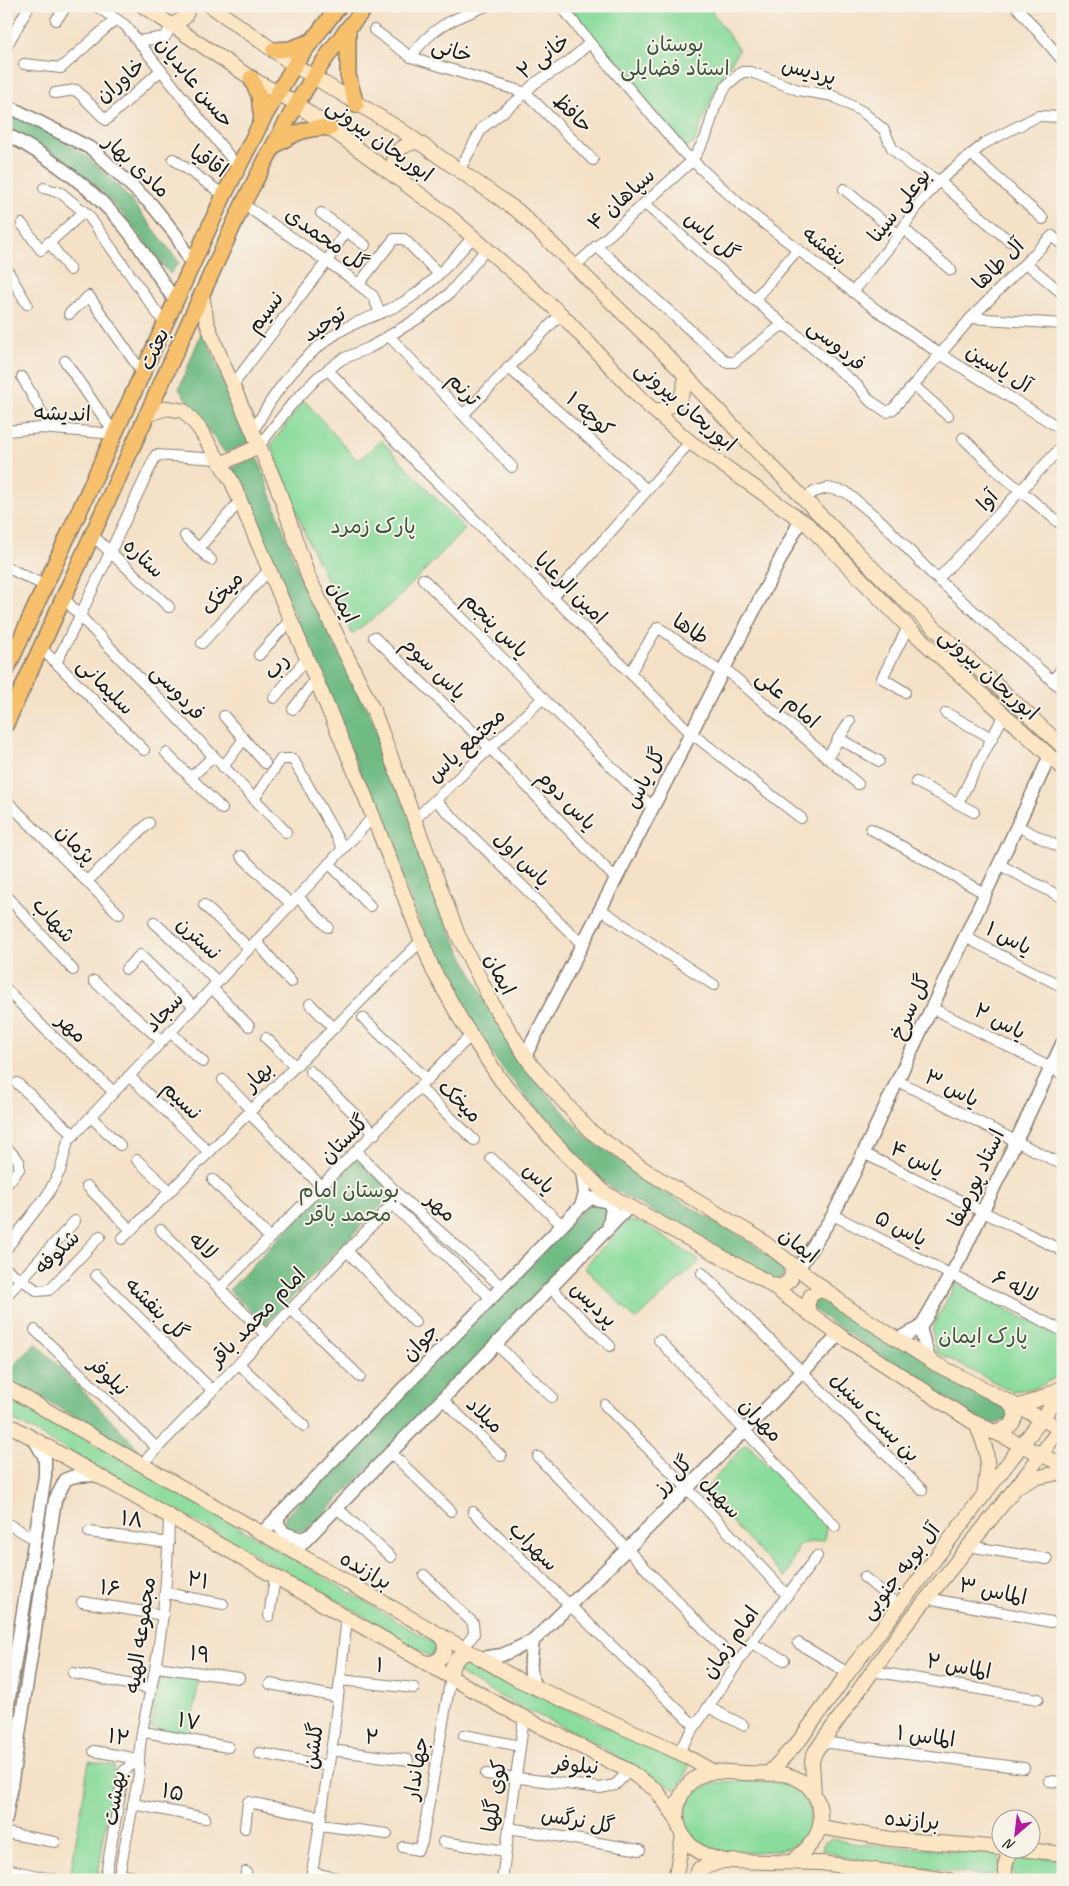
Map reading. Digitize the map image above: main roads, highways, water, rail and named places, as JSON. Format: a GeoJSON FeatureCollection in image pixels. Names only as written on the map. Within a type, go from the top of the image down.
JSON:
{"type":"FeatureCollection","features":[{"type":"Feature","properties":{"kind":"main road","name":"ابوریحان بیرونی"},"geometry":{"type":"LineString","coordinates":[[143,6],[251,78],[297,104],[395,176],[487,248],[561,314],[655,411],[690,442],[801,520],[908,627],[1063,768]]}},
{"type":"Feature","properties":{"kind":"main road"},"geometry":{"type":"LineString","coordinates":[[171,26],[184,18],[190,6]]}},
{"type":"Feature","properties":{"kind":"main road","name":"بعثت"},"geometry":{"type":"LineString","coordinates":[[6,671],[11,650],[46,586],[224,194],[262,120],[294,65],[339,6]]}},
{"type":"Feature","properties":{"kind":"main road","name":"بعثت"},"geometry":{"type":"LineString","coordinates":[[6,724],[243,204],[313,78],[367,6]]}},
{"type":"Feature","properties":{"kind":"main road","name":"ابوریحان بیرونی"},"geometry":{"type":"LineString","coordinates":[[213,7],[313,78],[417,142],[518,212],[576,266],[685,375],[898,594],[1063,747]]}},
{"type":"Feature","properties":{"kind":"main road"},"geometry":{"type":"LineString","coordinates":[[348,29],[348,75],[356,105]]}},
{"type":"Feature","properties":{"kind":"main road"},"geometry":{"type":"LineString","coordinates":[[274,50],[290,49],[312,42]]}},
{"type":"Feature","properties":{"kind":"main road"},"geometry":{"type":"LineString","coordinates":[[251,78],[259,95],[262,120]]}},
{"type":"Feature","properties":{"kind":"main road"},"geometry":{"type":"LineString","coordinates":[[273,147],[292,134],[306,129],[330,128]]}},
{"type":"Feature","properties":{"kind":"main road"},"geometry":{"type":"LineString","coordinates":[[395,176],[392,164],[395,155],[404,145],[417,142]]}},
{"type":"Feature","properties":{"kind":"main road","name":"ایمان"},"geometry":{"type":"LineString","coordinates":[[202,295],[207,323],[232,386],[278,489],[308,576],[374,712],[458,935],[493,1005],[532,1066],[590,1131],[648,1172],[756,1236],[830,1294],[929,1359],[1062,1430]]}},
{"type":"Feature","properties":{"kind":"main road"},"geometry":{"type":"LineString","coordinates":[[655,411],[668,409],[679,401],[685,389],[685,375]]}},
{"type":"Feature","properties":{"kind":"main road"},"geometry":{"type":"LineString","coordinates":[[146,415],[167,408],[184,411],[199,428],[220,462],[240,501],[291,619],[373,816],[433,970],[471,1036],[500,1078],[554,1142],[605,1193],[769,1284],[839,1335],[976,1424],[1060,1466]]}},
{"type":"Feature","properties":{"kind":"main road"},"geometry":{"type":"LineString","coordinates":[[220,462],[259,446]]}},
{"type":"Feature","properties":{"kind":"main road"},"geometry":{"type":"LineString","coordinates":[[769,1284],[781,1287],[791,1279],[793,1265]]}},
{"type":"Feature","properties":{"kind":"main road"},"geometry":{"type":"LineString","coordinates":[[811,1315],[807,1305],[810,1295],[820,1290],[830,1294]]}},
{"type":"Feature","properties":{"kind":"main road","name":"برازنده"},"geometry":{"type":"LineString","coordinates":[[6,1387],[470,1653],[536,1688],[678,1752],[714,1772]]}},
{"type":"Feature","properties":{"kind":"main road"},"geometry":{"type":"LineString","coordinates":[[993,1432],[1009,1428],[1016,1414],[1013,1405],[1042,1398],[1063,1387]]}},
{"type":"Feature","properties":{"kind":"main road","name":"آل بویه جنوبی"},"geometry":{"type":"LineString","coordinates":[[768,1774],[799,1741],[848,1673],[1043,1420],[1063,1391]]}},
{"type":"Feature","properties":{"kind":"main road"},"geometry":{"type":"LineString","coordinates":[[6,1423],[275,1578],[524,1718],[629,1772],[656,1790],[677,1819],[683,1836],[702,1854],[725,1861],[821,1863],[942,1879]]}},
{"type":"Feature","properties":{"kind":"main road"},"geometry":{"type":"LineString","coordinates":[[976,1424],[986,1446],[989,1466],[983,1497]]}},
{"type":"Feature","properties":{"kind":"main road"},"geometry":{"type":"LineString","coordinates":[[1060,1466],[1054,1453],[1062,1430]]}},
{"type":"Feature","properties":{"kind":"main road","name":"آل بویه جنوبی"},"geometry":{"type":"LineString","coordinates":[[814,1794],[812,1760],[822,1742],[927,1598],[1062,1430]]}},
{"type":"Feature","properties":{"kind":"main road"},"geometry":{"type":"LineString","coordinates":[[1016,1487],[1060,1466]]}},
{"type":"Feature","properties":{"kind":"main road"},"geometry":{"type":"LineString","coordinates":[[427,1663],[441,1659],[445,1653],[443,1638]]}},
{"type":"Feature","properties":{"kind":"main road"},"geometry":{"type":"LineString","coordinates":[[451,1677],[456,1658],[470,1653]]}},
{"type":"Feature","properties":{"kind":"main road"},"geometry":{"type":"LineString","coordinates":[[677,1819],[679,1800],[688,1784],[704,1774],[714,1772],[768,1774],[786,1775],[799,1779],[814,1794],[821,1813],[820,1827],[814,1839],[792,1862]]}},
{"type":"Feature","properties":{"kind":"main road","name":"برازنده"},"geometry":{"type":"LineString","coordinates":[[820,1827],[891,1838],[992,1847]]}},
{"type":"Feature","properties":{"kind":"main road"},"geometry":{"type":"LineString","coordinates":[[675,1880],[683,1836]]}},
{"type":"Feature","properties":{"kind":"main road"},"geometry":{"type":"LineString","coordinates":[[1042,1852],[1063,1854]]}},
{"type":"Feature","properties":{"kind":"main road"},"geometry":{"type":"LineString","coordinates":[[1005,1880],[1007,1858]]}},
{"type":"Feature","properties":{"kind":"main road"},"geometry":{"type":"LineString","coordinates":[[694,1880],[699,1870],[725,1861]]}},
{"type":"Feature","properties":{"kind":"park label","name":"بوستان استاد فضایلی"},"geometry":{"type":"Point","coordinates":[675,56]}},
{"type":"Feature","properties":{"kind":"park label","name":"پارک زمرد"},"geometry":{"type":"Point","coordinates":[373,526]}},
{"type":"Feature","properties":{"kind":"park label","name":"بوستان امام محمد باقر"},"geometry":{"type":"Point","coordinates":[349,1202]}},
{"type":"Feature","properties":{"kind":"park label","name":"پارک ایمان"},"geometry":{"type":"Point","coordinates":[983,1336]}}]}
